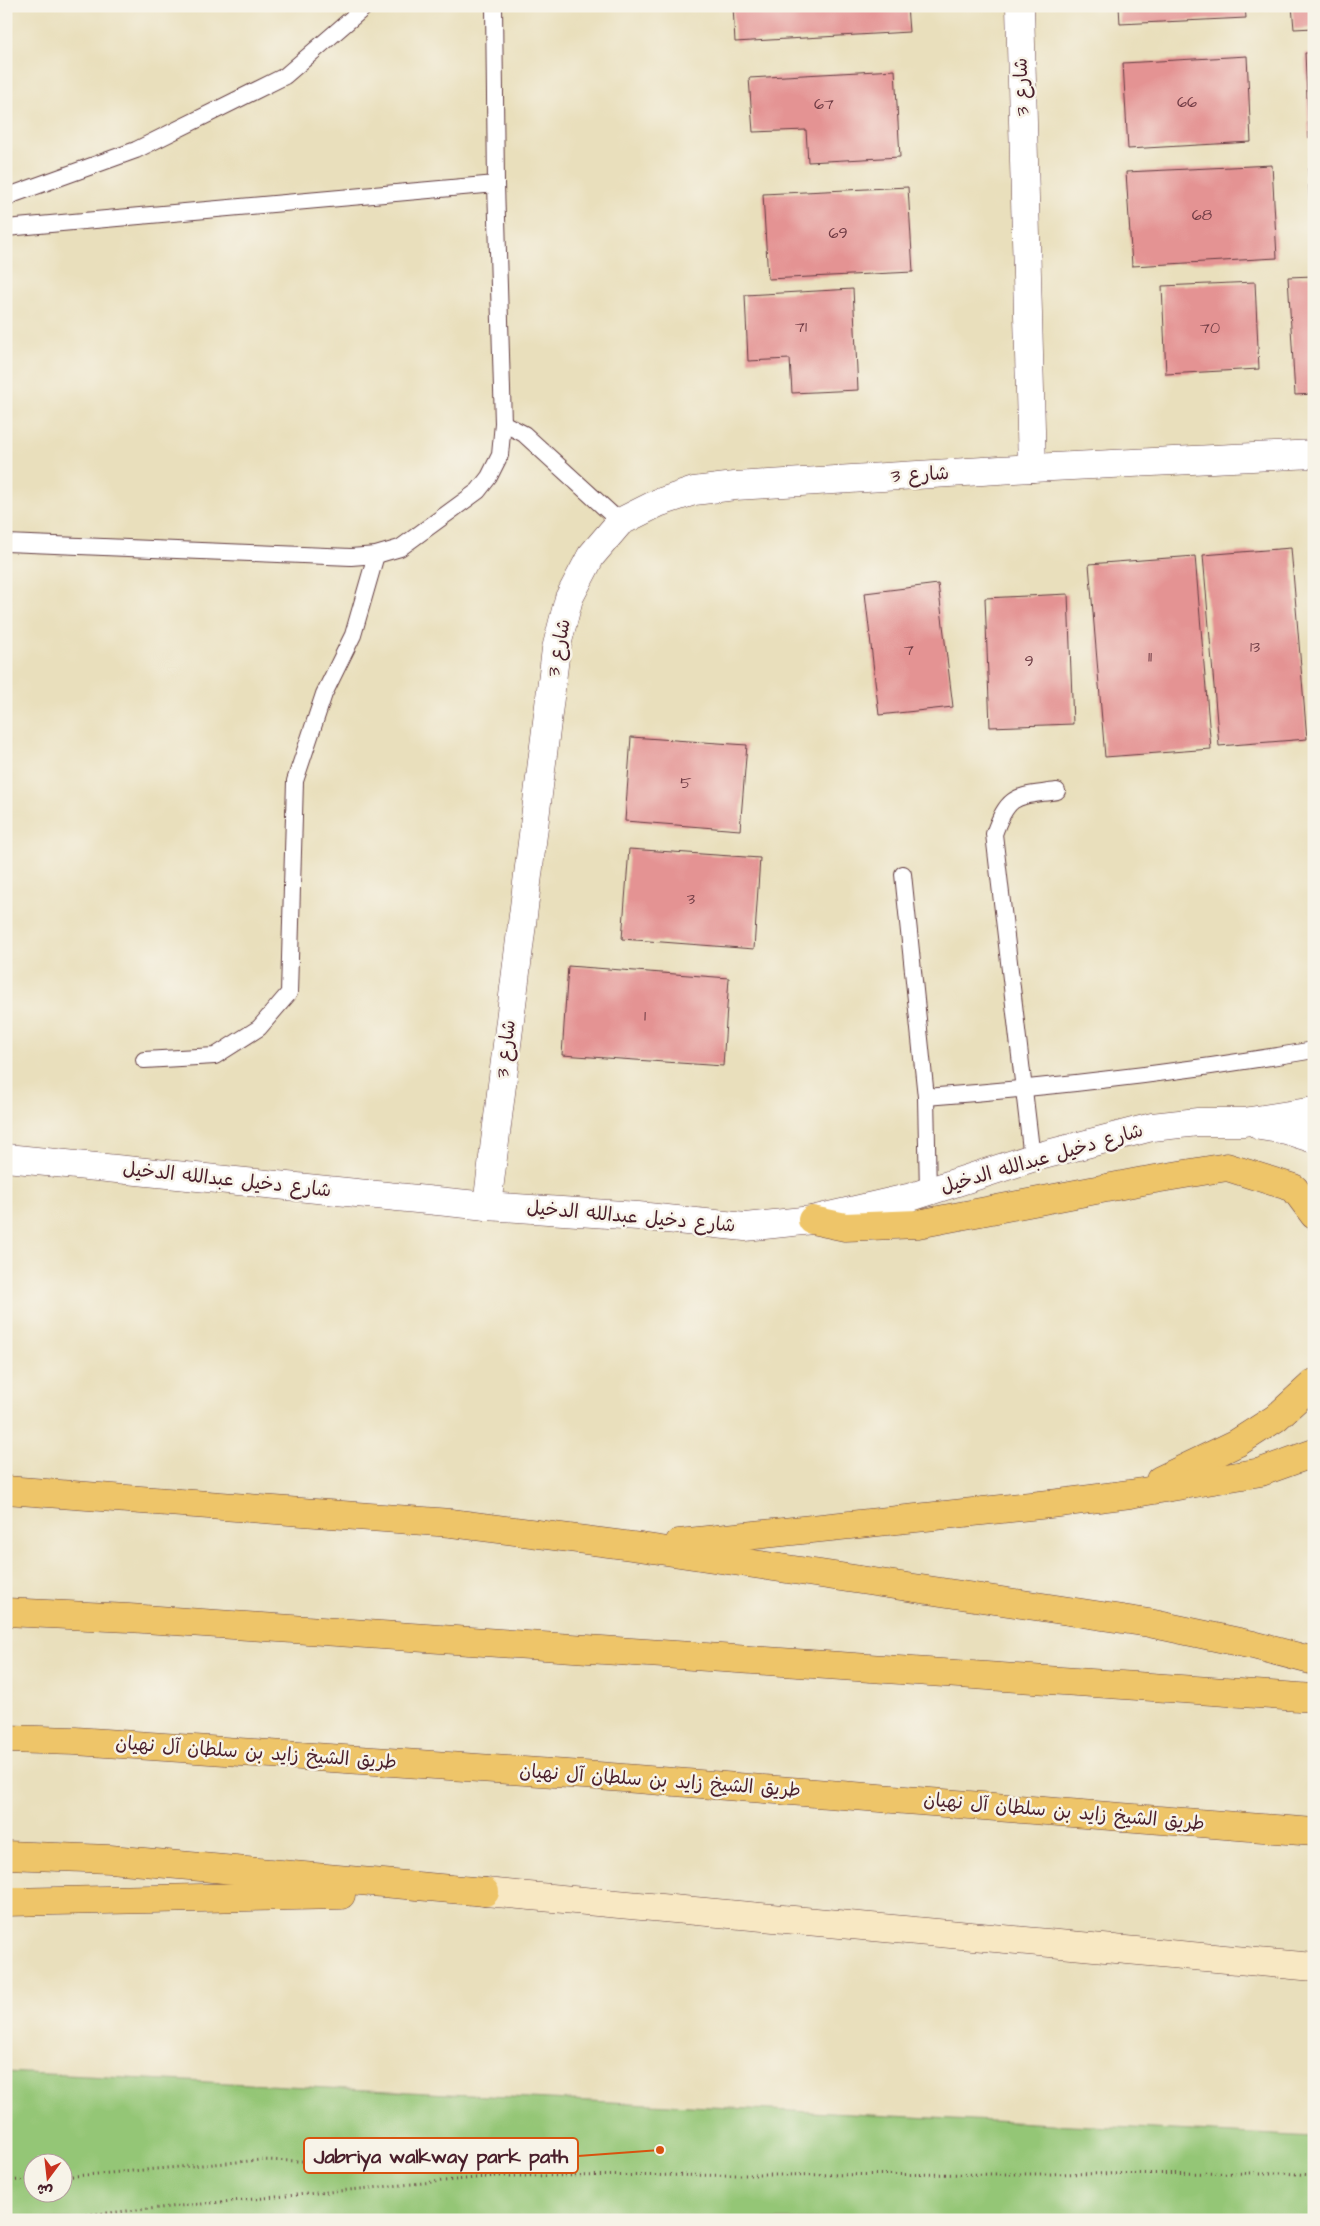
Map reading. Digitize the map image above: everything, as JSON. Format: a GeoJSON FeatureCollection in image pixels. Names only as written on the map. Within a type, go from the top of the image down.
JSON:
{"type":"FeatureCollection","features":[{"type":"Feature","properties":{"kind":"highway"},"geometry":{"type":"LineString","coordinates":[[812,1220],[845,1227],[918,1224],[1227,1167],[1294,1188],[1314,1215]]}},
{"type":"Feature","properties":{"kind":"highway"},"geometry":{"type":"LineString","coordinates":[[1130,1494],[1237,1443],[1276,1418],[1314,1383]]}},
{"type":"Feature","properties":{"kind":"highway"},"geometry":{"type":"LineString","coordinates":[[640,1547],[1130,1494],[1261,1472],[1314,1453]]}},
{"type":"Feature","properties":{"kind":"highway"},"geometry":{"type":"LineString","coordinates":[[6,1490],[451,1523],[640,1547],[1149,1623],[1253,1645],[1314,1661]]}},
{"type":"Feature","properties":{"kind":"highway"},"geometry":{"type":"LineString","coordinates":[[6,1612],[1314,1698]]}},
{"type":"Feature","properties":{"kind":"highway","name":"طريق الشيخ زايد بن سلطان آل نهيان"},"geometry":{"type":"LineString","coordinates":[[6,1739],[75,1741],[598,1776],[1314,1832]]}},
{"type":"Feature","properties":{"kind":"highway"},"geometry":{"type":"LineString","coordinates":[[6,1855],[120,1860],[485,1892]]}},
{"type":"Feature","properties":{"kind":"highway"},"geometry":{"type":"LineString","coordinates":[[6,1902],[485,1892]]}},
{"type":"Feature","properties":{"kind":"main road"},"geometry":{"type":"LineString","coordinates":[[485,1892],[1314,1967]]}},
{"type":"Feature","properties":{"kind":"street","name":"شارع 3"},"geometry":{"type":"LineString","coordinates":[[1020,6],[1032,468]]}},
{"type":"Feature","properties":{"kind":"street","name":"شارع 3"},"geometry":{"type":"LineString","coordinates":[[487,1206],[556,649],[569,598],[591,556],[620,522],[658,503],[702,490],[735,486],[1032,468],[1314,454]]}},
{"type":"Feature","properties":{"kind":"street","name":"شارع دخيل عبدالله الدخيل"},"geometry":{"type":"LineString","coordinates":[[6,1158],[487,1206],[638,1216],[745,1227],[812,1220],[928,1192],[1032,1158],[1152,1127],[1198,1122],[1244,1122],[1314,1111]]}},
{"type":"Feature","properties":{"kind":"street","name":"شارع دخيل عبدالله الدخيل"},"geometry":{"type":"LineString","coordinates":[[1244,1122],[1286,1130],[1314,1139]]}},
{"type":"Feature","properties":{"kind":"lane"},"geometry":{"type":"LineString","coordinates":[[6,199],[14,194],[136,150],[285,76],[366,6]]}},
{"type":"Feature","properties":{"kind":"lane"},"geometry":{"type":"LineString","coordinates":[[6,543],[351,557],[376,555],[400,548],[478,491],[489,478],[500,455],[503,423],[496,184],[494,6]]}},
{"type":"Feature","properties":{"kind":"lane"},"geometry":{"type":"LineString","coordinates":[[6,228],[496,184]]}},
{"type":"Feature","properties":{"kind":"lane"},"geometry":{"type":"LineString","coordinates":[[503,423],[524,434],[620,522]]}},
{"type":"Feature","properties":{"kind":"lane"},"geometry":{"type":"LineString","coordinates":[[144,1060],[215,1056],[259,1028],[289,993],[295,781],[324,694],[353,635],[376,555]]}},
{"type":"Feature","properties":{"kind":"lane"},"geometry":{"type":"LineString","coordinates":[[1032,1158],[994,834],[1002,812],[1017,797],[1057,791]]}},
{"type":"Feature","properties":{"kind":"lane"},"geometry":{"type":"LineString","coordinates":[[903,874],[926,1097],[928,1192]]}},
{"type":"Feature","properties":{"kind":"lane"},"geometry":{"type":"LineString","coordinates":[[926,1097],[1024,1090],[1258,1060],[1314,1050]]}},
{"type":"Feature","properties":{"kind":"path"},"geometry":{"type":"LineString","coordinates":[[72,2175],[261,2160],[336,2162],[497,2176]]}},
{"type":"Feature","properties":{"kind":"path"},"geometry":{"type":"LineString","coordinates":[[32,2220],[497,2176],[1260,2173],[1314,2175]]}},
{"type":"Feature","properties":{"kind":"path"},"geometry":{"type":"LineString","coordinates":[[6,2181],[22,2180]]}},
{"type":"Feature","properties":{"kind":"green space"},"geometry":{"type":"Polygon","coordinates":[[[6,2072],[1314,2137],[1314,2220],[6,2220],[6,2072]]]}},
{"type":"Feature","properties":{"kind":"building"},"geometry":{"type":"Polygon","coordinates":[[[733,6],[907,6],[909,32],[735,42],[733,6]]]}},
{"type":"Feature","properties":{"kind":"building"},"geometry":{"type":"Polygon","coordinates":[[[1119,6],[1245,6],[1246,18],[1120,24],[1119,6]]]}},
{"type":"Feature","properties":{"kind":"building"},"geometry":{"type":"Polygon","coordinates":[[[1292,6],[1314,6],[1314,28],[1294,29],[1292,6]]]}},
{"type":"Feature","properties":{"kind":"building"},"geometry":{"type":"Polygon","coordinates":[[[1305,53],[1314,53],[1314,137],[1309,138],[1305,53]]]}},
{"type":"Feature","properties":{"kind":"building"},"geometry":{"type":"Polygon","coordinates":[[[1247,56],[1251,142],[1128,149],[1123,63],[1247,56]]]}},
{"type":"Feature","properties":{"kind":"building"},"geometry":{"type":"Polygon","coordinates":[[[895,70],[900,157],[808,162],[806,130],[753,132],[749,78],[895,70]]]}},
{"type":"Feature","properties":{"kind":"building"},"geometry":{"type":"Polygon","coordinates":[[[1272,165],[1277,258],[1132,266],[1126,172],[1272,165]]]}},
{"type":"Feature","properties":{"kind":"building"},"geometry":{"type":"Polygon","coordinates":[[[1308,169],[1314,169],[1314,255],[1312,255],[1308,169]]]}},
{"type":"Feature","properties":{"kind":"building"},"geometry":{"type":"Polygon","coordinates":[[[908,187],[913,272],[768,279],[763,194],[908,187]]]}},
{"type":"Feature","properties":{"kind":"building"},"geometry":{"type":"Polygon","coordinates":[[[1314,276],[1314,394],[1295,395],[1288,277],[1314,276]]]}},
{"type":"Feature","properties":{"kind":"building"},"geometry":{"type":"Polygon","coordinates":[[[1255,282],[1259,369],[1166,374],[1162,286],[1255,282]]]}},
{"type":"Feature","properties":{"kind":"building"},"geometry":{"type":"Polygon","coordinates":[[[853,289],[858,390],[792,393],[790,359],[748,361],[745,295],[853,289]]]}},
{"type":"Feature","properties":{"kind":"building"},"geometry":{"type":"Polygon","coordinates":[[[1291,548],[1307,739],[1219,746],[1203,555],[1291,548]]]}},
{"type":"Feature","properties":{"kind":"building"},"geometry":{"type":"Polygon","coordinates":[[[1195,556],[1211,749],[1105,757],[1089,564],[1195,556]]]}},
{"type":"Feature","properties":{"kind":"building"},"geometry":{"type":"Polygon","coordinates":[[[938,584],[953,707],[879,715],[865,593],[938,584]]]}},
{"type":"Feature","properties":{"kind":"building"},"geometry":{"type":"Polygon","coordinates":[[[1068,594],[1073,724],[990,727],[985,598],[1068,594]]]}},
{"type":"Feature","properties":{"kind":"building"},"geometry":{"type":"Polygon","coordinates":[[[631,737],[747,745],[740,830],[625,821],[631,737]]]}},
{"type":"Feature","properties":{"kind":"building"},"geometry":{"type":"Polygon","coordinates":[[[629,849],[760,858],[754,949],[622,939],[629,849]]]}},
{"type":"Feature","properties":{"kind":"building"},"geometry":{"type":"Polygon","coordinates":[[[568,966],[729,978],[723,1066],[562,1055],[568,966]]]}},
{"type":"Feature","properties":{"kind":"place","name":"Jabriya walkway park path"},"geometry":{"type":"Point","coordinates":[660,2150]}}]}
